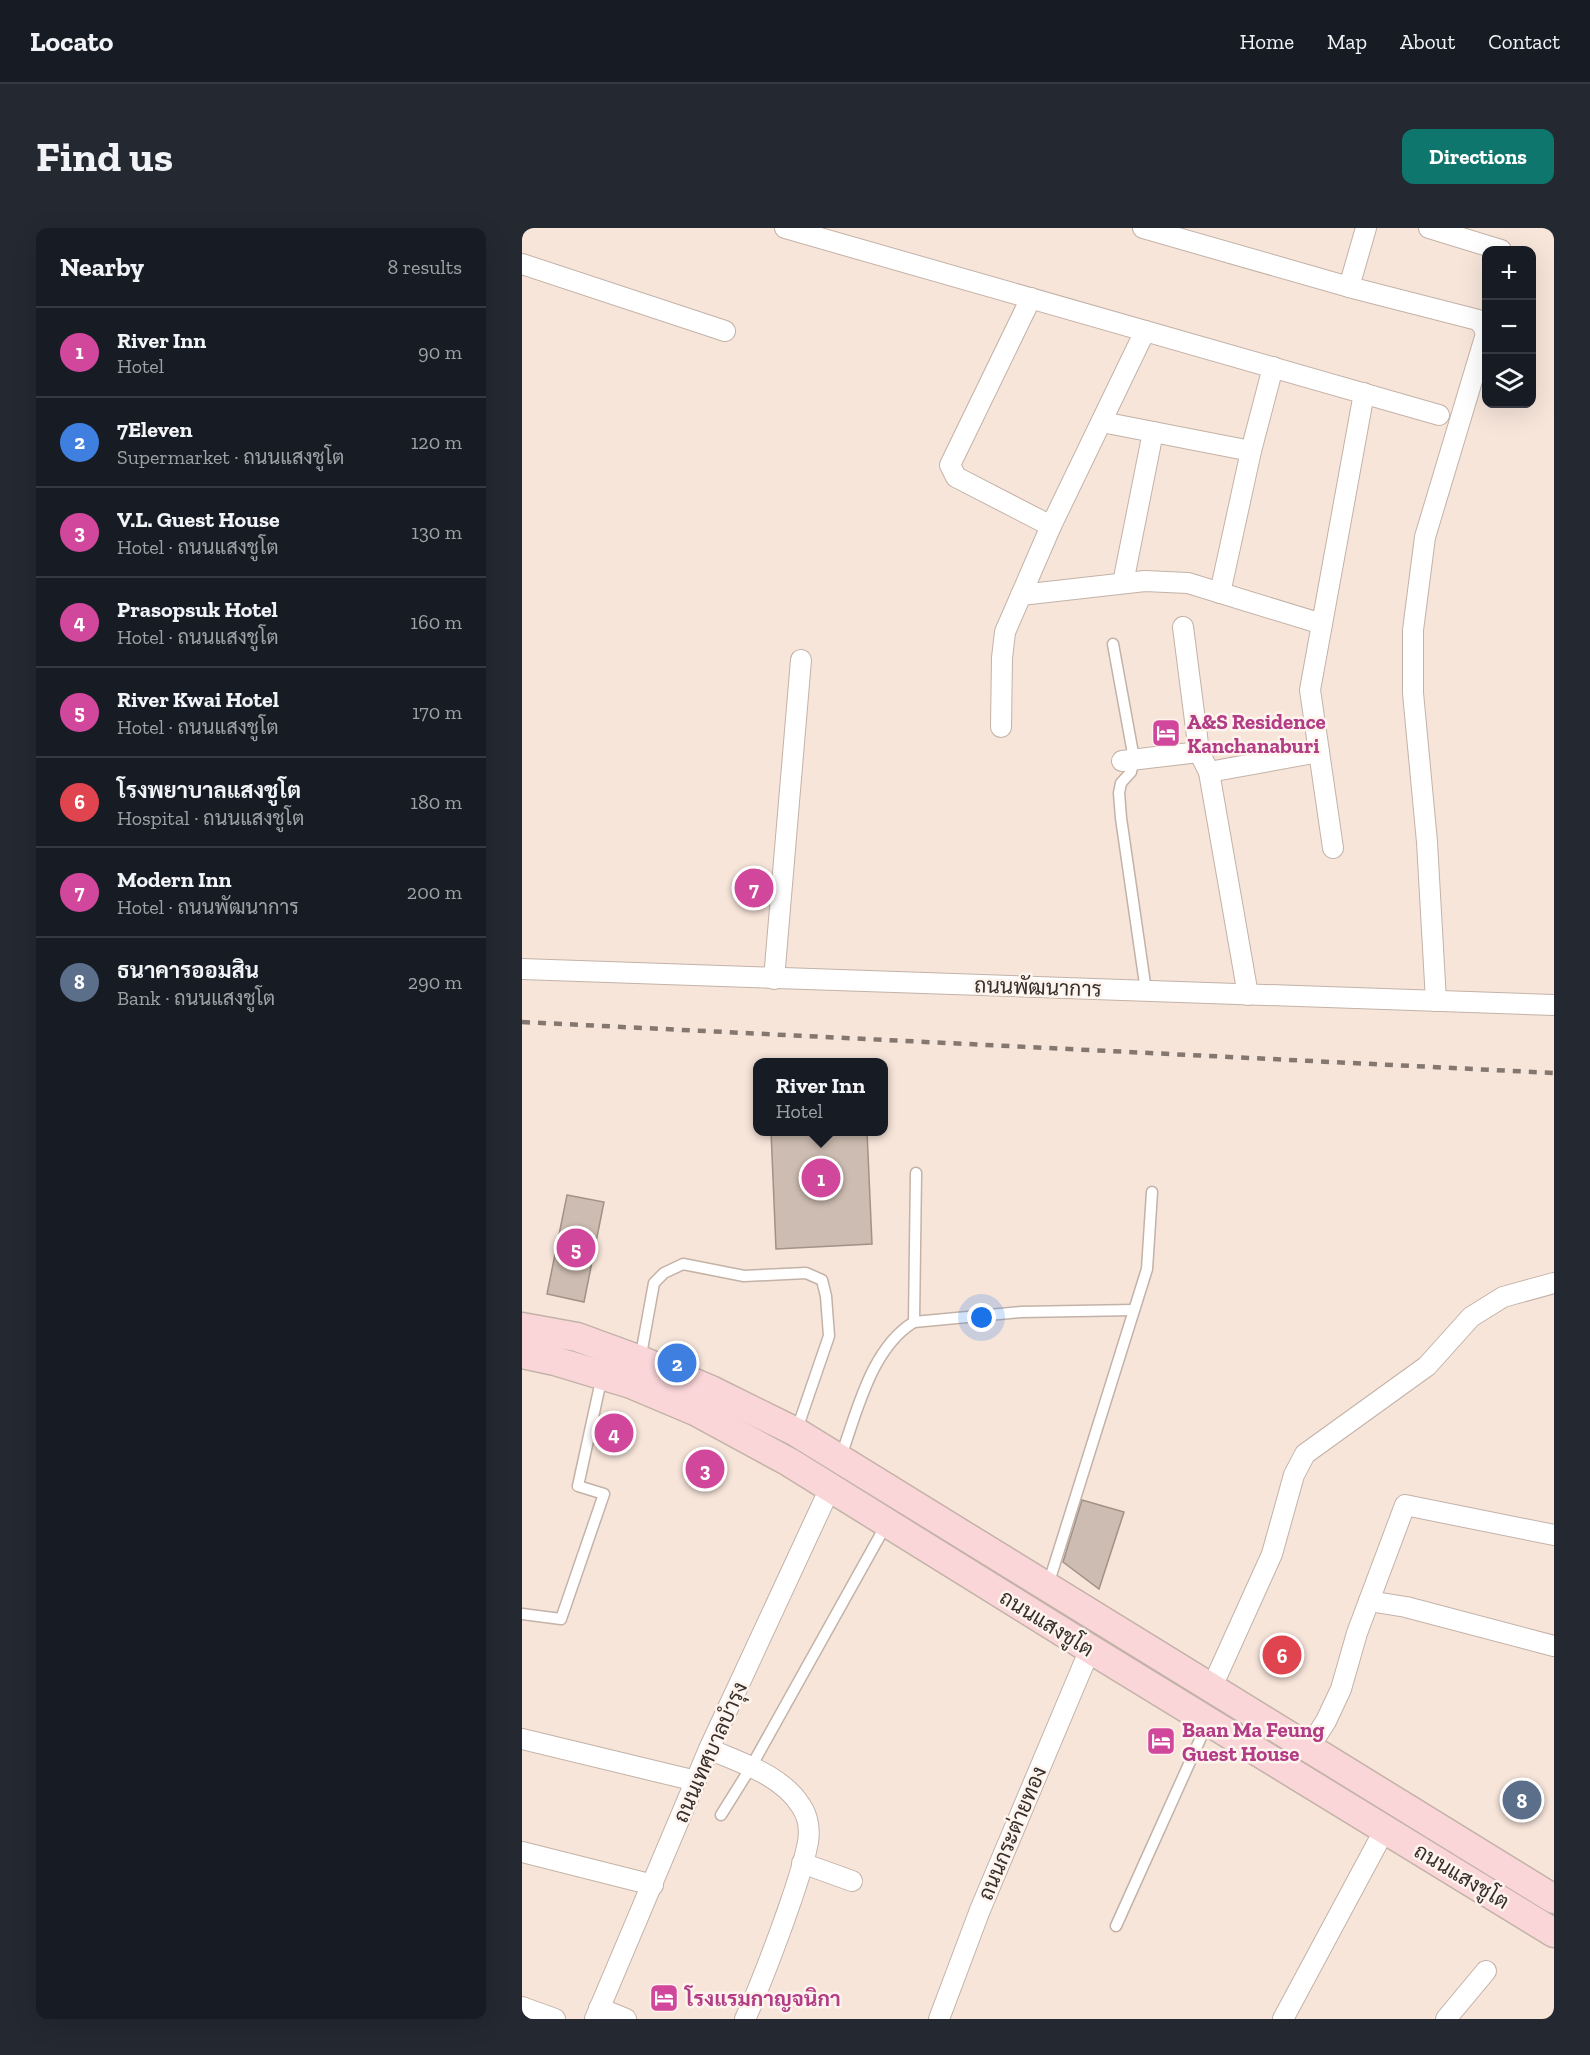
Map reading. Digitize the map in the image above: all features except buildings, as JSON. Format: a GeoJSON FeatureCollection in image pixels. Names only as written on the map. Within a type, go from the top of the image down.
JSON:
{"type":"FeatureCollection","features":[{"type":"Feature","properties":{"kind":"main road","name":"ถนนแสงชูโต"},"geometry":{"type":"LineString","coordinates":[[522,1327],[577,1337],[695,1411],[789,1462],[1554,1933]]}},
{"type":"Feature","properties":{"kind":"main road","name":"ถนนแสงชูโต"},"geometry":{"type":"LineString","coordinates":[[522,1353],[603,1375],[635,1372],[711,1390],[796,1432],[1554,1899]]}},
{"type":"Feature","properties":{"kind":"street"},"geometry":{"type":"LineString","coordinates":[[785,228],[1439,415]]}},
{"type":"Feature","properties":{"kind":"street"},"geometry":{"type":"LineString","coordinates":[[1143,228],[1349,287],[1478,320],[1484,326],[1486,334],[1425,537],[1413,630],[1413,693],[1427,842],[1436,1001]]}},
{"type":"Feature","properties":{"kind":"street"},"geometry":{"type":"LineString","coordinates":[[1349,287],[1366,228]]}},
{"type":"Feature","properties":{"kind":"street"},"geometry":{"type":"LineString","coordinates":[[1429,228],[1488,246]]}},
{"type":"Feature","properties":{"kind":"street"},"geometry":{"type":"LineString","coordinates":[[522,264],[725,331]]}},
{"type":"Feature","properties":{"kind":"street"},"geometry":{"type":"LineString","coordinates":[[1031,298],[950,465],[956,477],[1051,526]]}},
{"type":"Feature","properties":{"kind":"street"},"geometry":{"type":"LineString","coordinates":[[1001,728],[1002,658],[1005,632],[1051,526],[1145,331]]}},
{"type":"Feature","properties":{"kind":"street"},"geometry":{"type":"LineString","coordinates":[[1220,593],[1251,451],[1273,367]]}},
{"type":"Feature","properties":{"kind":"street"},"geometry":{"type":"LineString","coordinates":[[1333,848],[1310,690],[1364,393]]}},
{"type":"Feature","properties":{"kind":"street"},"geometry":{"type":"LineString","coordinates":[[1102,422],[1251,451]]}},
{"type":"Feature","properties":{"kind":"street"},"geometry":{"type":"LineString","coordinates":[[1123,583],[1153,432]]}},
{"type":"Feature","properties":{"kind":"street"},"geometry":{"type":"LineString","coordinates":[[1021,595],[1145,581],[1188,583],[1322,624]]}},
{"type":"Feature","properties":{"kind":"street"},"geometry":{"type":"LineString","coordinates":[[1184,627],[1198,752],[1209,772],[1248,994]]}},
{"type":"Feature","properties":{"kind":"street"},"geometry":{"type":"LineString","coordinates":[[774,979],[801,660]]}},
{"type":"Feature","properties":{"kind":"street"},"geometry":{"type":"LineString","coordinates":[[1128,760],[1198,752]]}},
{"type":"Feature","properties":{"kind":"street"},"geometry":{"type":"LineString","coordinates":[[1209,772],[1319,752]]}},
{"type":"Feature","properties":{"kind":"street","name":"ถนนพัฒนาการ"},"geometry":{"type":"LineString","coordinates":[[522,969],[1554,1005]]}},
{"type":"Feature","properties":{"kind":"street"},"geometry":{"type":"LineString","coordinates":[[1212,1689],[1272,1554],[1294,1475],[1305,1454],[1427,1366],[1471,1317],[1503,1297],[1554,1283]]}},
{"type":"Feature","properties":{"kind":"street","name":"ถนนเทศบาลบำรุง"},"geometry":{"type":"LineString","coordinates":[[597,2013],[709,1749],[830,1488]]}},
{"type":"Feature","properties":{"kind":"street"},"geometry":{"type":"LineString","coordinates":[[1308,1749],[1326,1721],[1341,1689],[1357,1633],[1405,1505],[1554,1535]]}},
{"type":"Feature","properties":{"kind":"street"},"geometry":{"type":"LineString","coordinates":[[1369,1601],[1406,1607],[1554,1646]]}},
{"type":"Feature","properties":{"kind":"street","name":"ถนนกระต่ายทอง"},"geometry":{"type":"LineString","coordinates":[[939,2019],[980,1911],[1090,1649]]}},
{"type":"Feature","properties":{"kind":"street"},"geometry":{"type":"LineString","coordinates":[[522,1739],[696,1781]]}},
{"type":"Feature","properties":{"kind":"street"},"geometry":{"type":"LineString","coordinates":[[709,1749],[751,1767],[783,1785],[804,1811],[808,1825],[808,1841],[798,1882],[766,1972],[745,2019]]}},
{"type":"Feature","properties":{"kind":"street"},"geometry":{"type":"LineString","coordinates":[[1283,2019],[1385,1829]]}},
{"type":"Feature","properties":{"kind":"street"},"geometry":{"type":"LineString","coordinates":[[522,1852],[653,1885]]}},
{"type":"Feature","properties":{"kind":"street"},"geometry":{"type":"LineString","coordinates":[[802,1863],[852,1881]]}},
{"type":"Feature","properties":{"kind":"street"},"geometry":{"type":"LineString","coordinates":[[1446,2019],[1486,1971]]}},
{"type":"Feature","properties":{"kind":"street"},"geometry":{"type":"LineString","coordinates":[[522,2007],[555,2019]]}},
{"type":"Feature","properties":{"kind":"street"},"geometry":{"type":"LineString","coordinates":[[597,2013],[626,2019]]}},
{"type":"Feature","properties":{"kind":"lane"},"geometry":{"type":"LineString","coordinates":[[1113,644],[1131,772],[1121,783],[1119,793],[1121,818],[1146,991]]}},
{"type":"Feature","properties":{"kind":"lane"},"geometry":{"type":"LineString","coordinates":[[914,1322],[916,1173]]}},
{"type":"Feature","properties":{"kind":"lane"},"geometry":{"type":"LineString","coordinates":[[1047,1588],[1149,1257],[1152,1192]]}},
{"type":"Feature","properties":{"kind":"lane"},"geometry":{"type":"LineString","coordinates":[[635,1372],[654,1283],[664,1273],[683,1264],[744,1276],[806,1273],[813,1275],[822,1280],[826,1296],[829,1336],[796,1432]]}},
{"type":"Feature","properties":{"kind":"lane"},"geometry":{"type":"LineString","coordinates":[[839,1460],[873,1370],[889,1343],[904,1328],[914,1322],[1021,1312],[1134,1310]]}},
{"type":"Feature","properties":{"kind":"lane"},"geometry":{"type":"LineString","coordinates":[[522,1614],[561,1619],[600,1506],[604,1494],[578,1486],[603,1375]]}},
{"type":"Feature","properties":{"kind":"lane"},"geometry":{"type":"LineString","coordinates":[[721,1815],[751,1767],[887,1523]]}},
{"type":"Feature","properties":{"kind":"lane"},"geometry":{"type":"LineString","coordinates":[[1116,1926],[1208,1721]]}},
{"type":"Feature","properties":{"kind":"railway"},"geometry":{"type":"LineString","coordinates":[[522,1022],[1554,1073]]}},
{"type":"Feature","properties":{"kind":"place","name":"A&S Residence Kanchanaburi"},"geometry":{"type":"Point","coordinates":[1166,733]}},
{"type":"Feature","properties":{"kind":"place","name":"Modern Inn"},"geometry":{"type":"Point","coordinates":[754,888]}},
{"type":"Feature","properties":{"kind":"place","name":"River Inn"},"geometry":{"type":"Point","coordinates":[821,1178]}},
{"type":"Feature","properties":{"kind":"place","name":"River Kwai Hotel"},"geometry":{"type":"Point","coordinates":[576,1248]}},
{"type":"Feature","properties":{"kind":"place","name":"7Eleven"},"geometry":{"type":"Point","coordinates":[677,1363]}},
{"type":"Feature","properties":{"kind":"place","name":"Prasopsuk Hotel"},"geometry":{"type":"Point","coordinates":[614,1433]}},
{"type":"Feature","properties":{"kind":"place","name":"V.L. Guest House"},"geometry":{"type":"Point","coordinates":[705,1469]}},
{"type":"Feature","properties":{"kind":"place","name":"โรงพยาบาลแสงชูโต"},"geometry":{"type":"Point","coordinates":[1282,1655]}},
{"type":"Feature","properties":{"kind":"place","name":"Baan Ma Feung Guest House"},"geometry":{"type":"Point","coordinates":[1161,1741]}},
{"type":"Feature","properties":{"kind":"place","name":"ธนาคารออมสิน"},"geometry":{"type":"Point","coordinates":[1522,1800]}},
{"type":"Feature","properties":{"kind":"place","name":"โรงแรมกาญจนิกา"},"geometry":{"type":"Point","coordinates":[664,1998]}}]}
